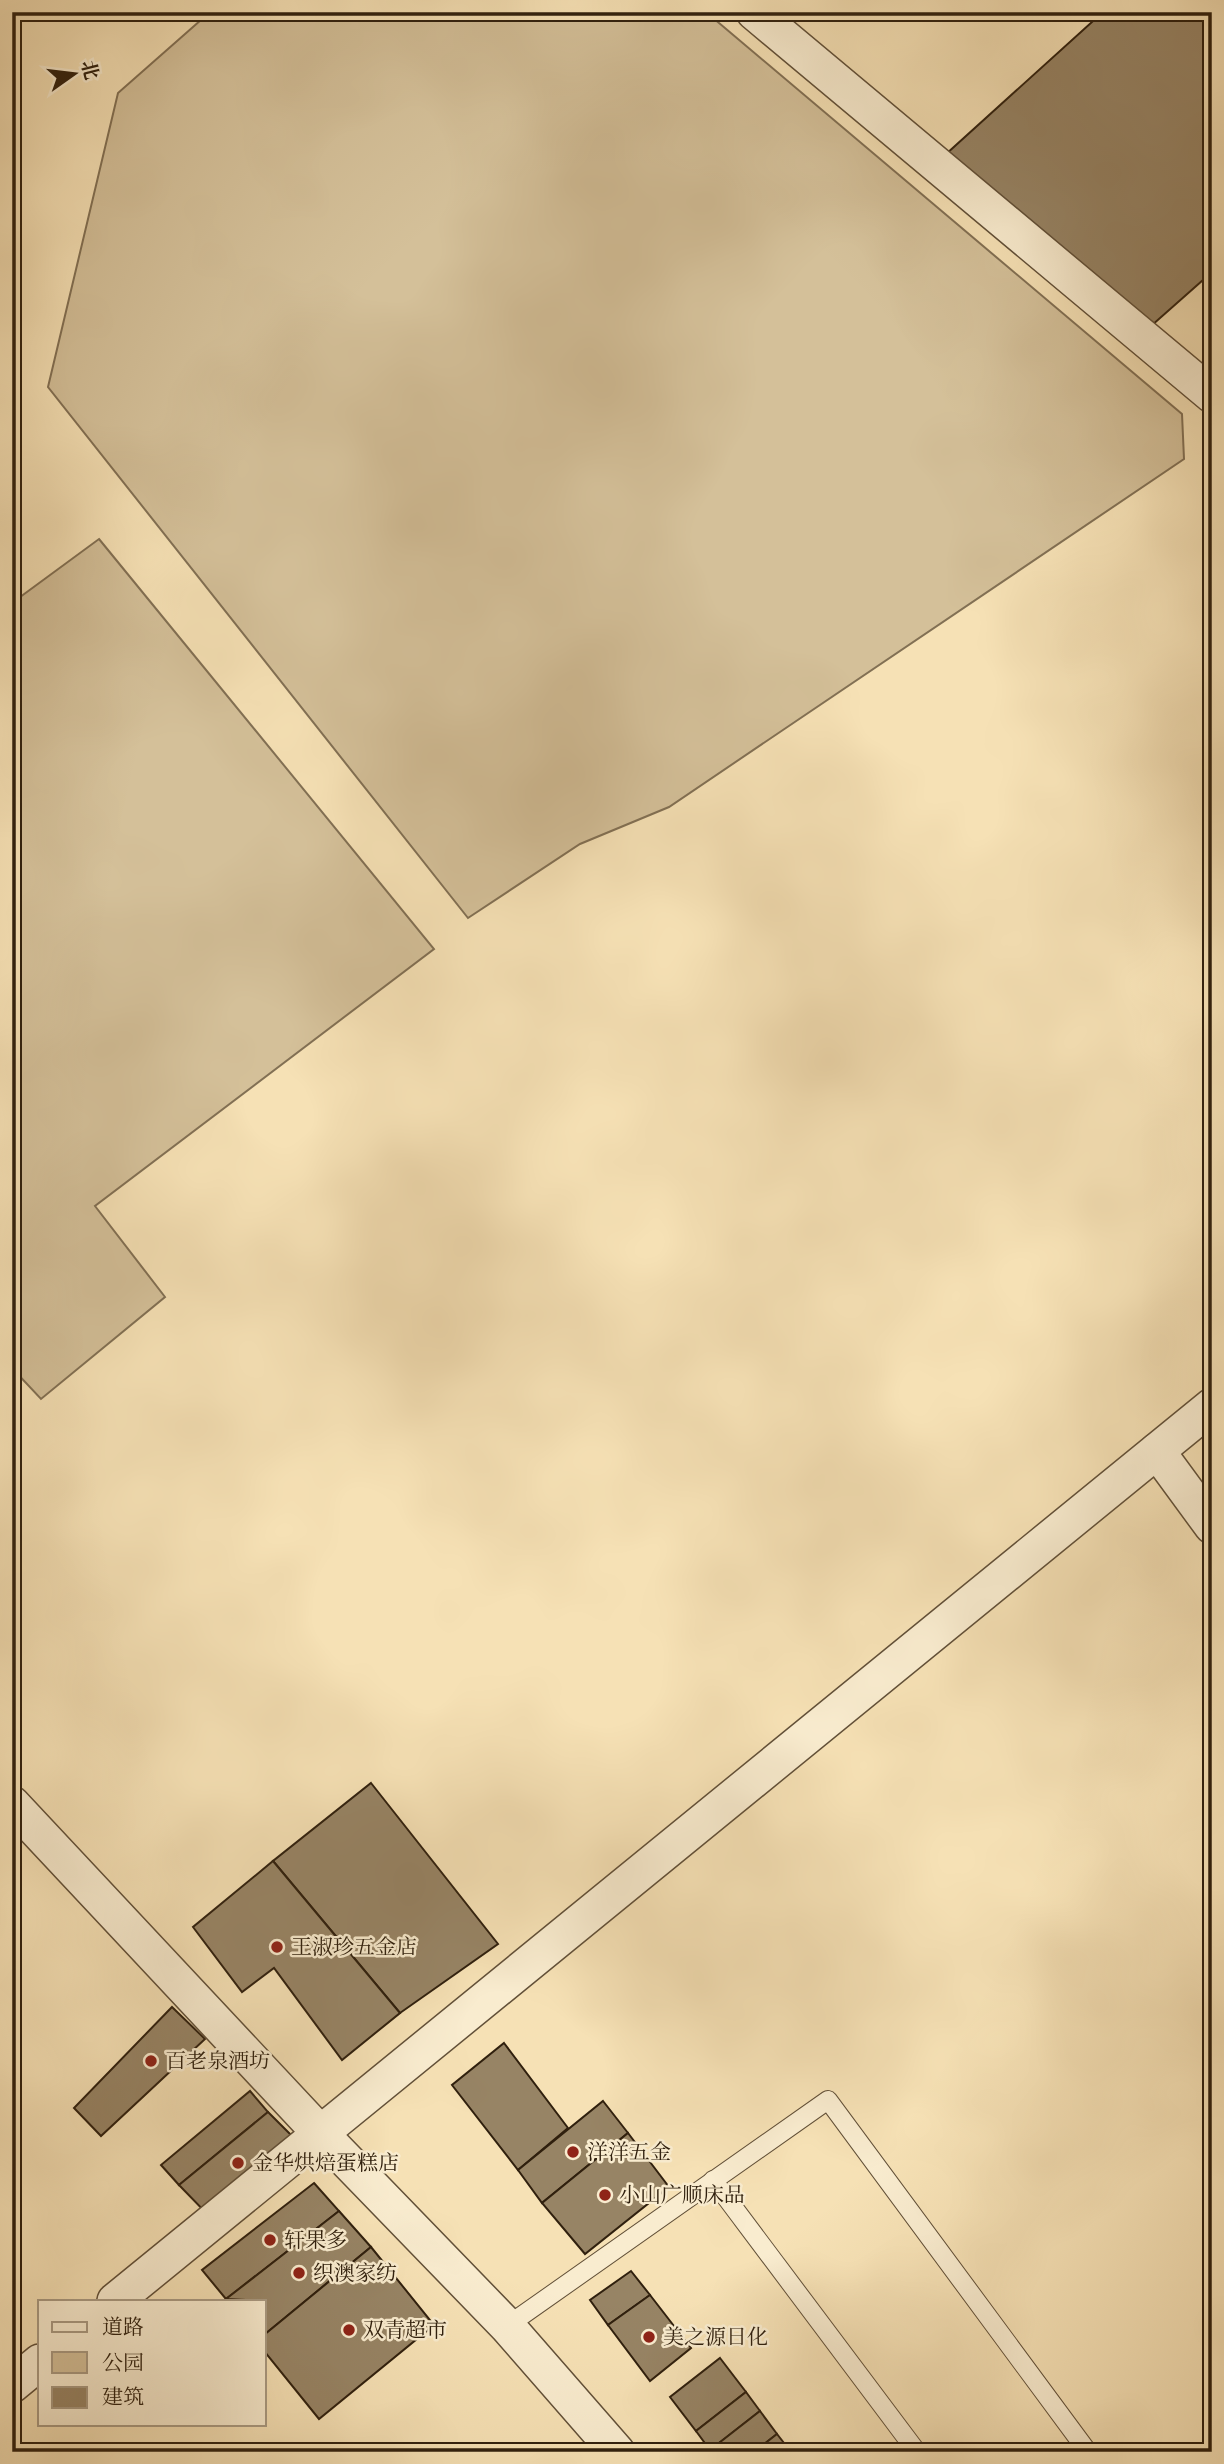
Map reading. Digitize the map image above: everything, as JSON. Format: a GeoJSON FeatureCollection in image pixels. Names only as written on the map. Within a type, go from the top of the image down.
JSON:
{"type":"FeatureCollection","features":[{"type":"Feature","properties":{"kind":"street"},"geometry":{"type":"LineString","coordinates":[[754,12],[1212,395]]}},
{"type":"Feature","properties":{"kind":"street"},"geometry":{"type":"LineString","coordinates":[[116,2300],[1212,1406]]}},
{"type":"Feature","properties":{"kind":"street"},"geometry":{"type":"LineString","coordinates":[[1157,1451],[1212,1526]]}},
{"type":"Feature","properties":{"kind":"street"},"geometry":{"type":"LineString","coordinates":[[12,1804],[321,2134],[507,2326],[617,2452]]}},
{"type":"Feature","properties":{"kind":"street"},"geometry":{"type":"LineString","coordinates":[[12,2385],[38,2364]]}},
{"type":"Feature","properties":{"kind":"lane"},"geometry":{"type":"LineString","coordinates":[[507,2326],[828,2100],[1088,2452]]}},
{"type":"Feature","properties":{"kind":"lane"},"geometry":{"type":"LineString","coordinates":[[713,2180],[917,2452]]}},
{"type":"Feature","properties":{"kind":"green space"},"geometry":{"type":"Polygon","coordinates":[[[210,12],[706,12],[1182,414],[1184,459],[669,807],[580,844],[468,918],[48,387],[118,93],[210,12]]]}},
{"type":"Feature","properties":{"kind":"green space"},"geometry":{"type":"Polygon","coordinates":[[[99,539],[434,949],[95,1206],[165,1297],[41,1399],[12,1368],[12,603],[99,539]]]}},
{"type":"Feature","properties":{"kind":"building"},"geometry":{"type":"Polygon","coordinates":[[[1103,12],[1212,12],[1212,272],[1142,334],[934,165],[1103,12]]]}},
{"type":"Feature","properties":{"kind":"building"},"geometry":{"type":"Polygon","coordinates":[[[371,1783],[498,1944],[400,2013],[273,1861],[371,1783]]]}},
{"type":"Feature","properties":{"kind":"building","name":"王淑珍五金店"},"geometry":{"type":"Polygon","coordinates":[[[273,1861],[400,2013],[342,2060],[274,1968],[242,1992],[193,1927],[273,1861]]]}},
{"type":"Feature","properties":{"kind":"building","name":"百老泉酒坊"},"geometry":{"type":"Polygon","coordinates":[[[172,2007],[205,2039],[101,2136],[74,2108],[172,2007]]]}},
{"type":"Feature","properties":{"kind":"building"},"geometry":{"type":"Polygon","coordinates":[[[504,2043],[568,2128],[518,2170],[452,2085],[504,2043]]]}},
{"type":"Feature","properties":{"kind":"building"},"geometry":{"type":"Polygon","coordinates":[[[250,2091],[268,2112],[179,2185],[161,2165],[250,2091]]]}},
{"type":"Feature","properties":{"kind":"building","name":"洋洋五金"},"geometry":{"type":"Polygon","coordinates":[[[603,2101],[628,2133],[542,2203],[518,2170],[603,2101]]]}},
{"type":"Feature","properties":{"kind":"building","name":"金华烘焙蛋糕店"},"geometry":{"type":"Polygon","coordinates":[[[268,2112],[297,2141],[209,2216],[179,2185],[268,2112]]]}},
{"type":"Feature","properties":{"kind":"building","name":"小山广顺床品"},"geometry":{"type":"Polygon","coordinates":[[[628,2133],[669,2187],[585,2254],[542,2203],[628,2133]]]}},
{"type":"Feature","properties":{"kind":"building","name":"轩果多"},"geometry":{"type":"Polygon","coordinates":[[[314,2183],[339,2211],[226,2299],[202,2270],[314,2183]]]}},
{"type":"Feature","properties":{"kind":"building","name":"织澳家纺"},"geometry":{"type":"Polygon","coordinates":[[[339,2211],[371,2247],[266,2333],[266,2300],[226,2299],[339,2211]]]}},
{"type":"Feature","properties":{"kind":"building","name":"双青超市"},"geometry":{"type":"Polygon","coordinates":[[[371,2247],[434,2325],[319,2419],[266,2353],[266,2333],[371,2247]]]}},
{"type":"Feature","properties":{"kind":"building"},"geometry":{"type":"Polygon","coordinates":[[[631,2271],[650,2295],[608,2325],[590,2300],[631,2271]]]}},
{"type":"Feature","properties":{"kind":"building","name":"美之源日化"},"geometry":{"type":"Polygon","coordinates":[[[650,2295],[691,2348],[650,2381],[608,2325],[650,2295]]]}},
{"type":"Feature","properties":{"kind":"building"},"geometry":{"type":"Polygon","coordinates":[[[720,2358],[746,2392],[696,2431],[670,2397],[720,2358]]]}},
{"type":"Feature","properties":{"kind":"building"},"geometry":{"type":"Polygon","coordinates":[[[746,2392],[760,2411],[710,2450],[696,2431],[746,2392]]]}},
{"type":"Feature","properties":{"kind":"building"},"geometry":{"type":"Polygon","coordinates":[[[760,2411],[777,2434],[754,2452],[710,2450],[760,2411]]]}},
{"type":"Feature","properties":{"kind":"building"},"geometry":{"type":"Polygon","coordinates":[[[777,2434],[791,2452],[754,2452],[777,2434]]]}},
{"type":"Feature","properties":{"kind":"place","name":"王淑珍五金店"},"geometry":{"type":"Point","coordinates":[277,1947]}},
{"type":"Feature","properties":{"kind":"place","name":"百老泉酒坊"},"geometry":{"type":"Point","coordinates":[151,2061]}},
{"type":"Feature","properties":{"kind":"place","name":"洋洋五金"},"geometry":{"type":"Point","coordinates":[573,2152]}},
{"type":"Feature","properties":{"kind":"place","name":"金华烘焙蛋糕店"},"geometry":{"type":"Point","coordinates":[238,2163]}},
{"type":"Feature","properties":{"kind":"place","name":"小山广顺床品"},"geometry":{"type":"Point","coordinates":[605,2195]}},
{"type":"Feature","properties":{"kind":"place","name":"轩果多"},"geometry":{"type":"Point","coordinates":[270,2240]}},
{"type":"Feature","properties":{"kind":"place","name":"织澳家纺"},"geometry":{"type":"Point","coordinates":[299,2273]}},
{"type":"Feature","properties":{"kind":"place","name":"双青超市"},"geometry":{"type":"Point","coordinates":[349,2330]}},
{"type":"Feature","properties":{"kind":"place","name":"美之源日化"},"geometry":{"type":"Point","coordinates":[649,2337]}}]}
